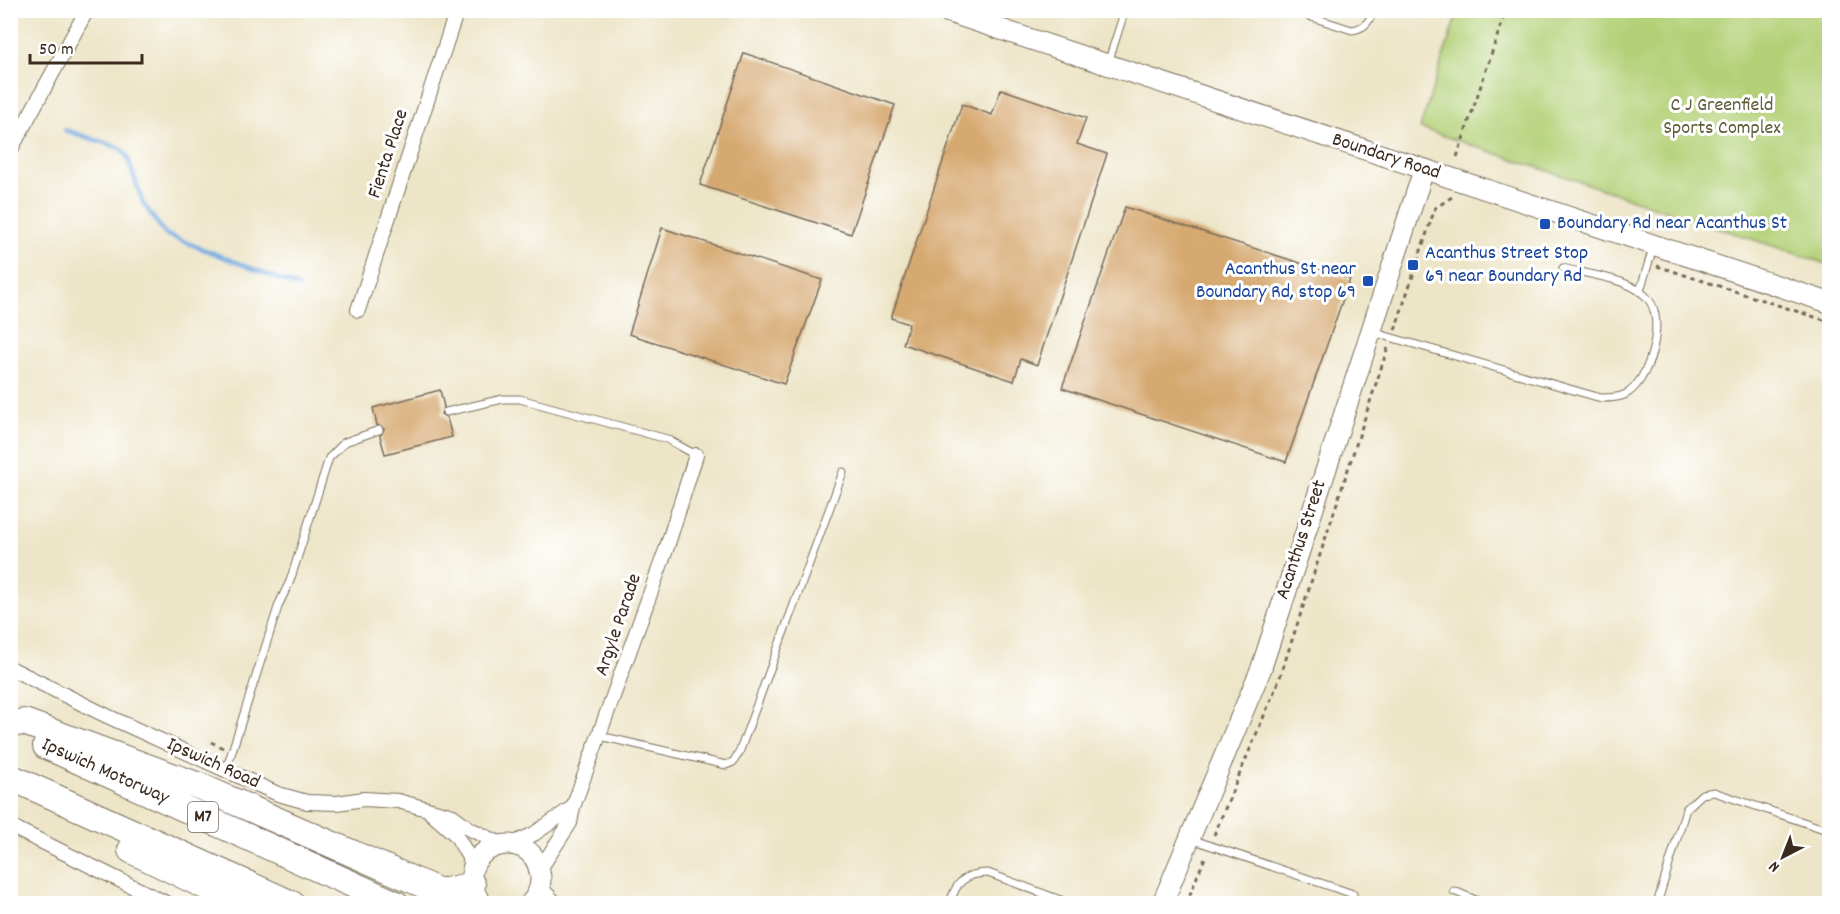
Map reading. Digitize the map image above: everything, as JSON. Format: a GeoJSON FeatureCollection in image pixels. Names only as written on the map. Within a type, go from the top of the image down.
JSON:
{"type":"FeatureCollection","features":[{"type":"Feature","properties":{"kind":"highway"},"geometry":{"type":"LineString","coordinates":[[10,724],[24,722],[199,786],[438,891],[476,885]]}},
{"type":"Feature","properties":{"kind":"highway","name":"Ipswich Motorway"},"geometry":{"type":"LineString","coordinates":[[10,729],[396,903]]}},
{"type":"Feature","properties":{"kind":"highway","name":"M7"},"geometry":{"type":"LineString","coordinates":[[10,777],[292,903]]}},
{"type":"Feature","properties":{"kind":"highway"},"geometry":{"type":"LineString","coordinates":[[10,792],[242,903]]}},
{"type":"Feature","properties":{"kind":"street"},"geometry":{"type":"LineString","coordinates":[[10,151],[87,10]]}},
{"type":"Feature","properties":{"kind":"street","name":"Fienta Place"},"geometry":{"type":"LineString","coordinates":[[358,310],[457,10]]}},
{"type":"Feature","properties":{"kind":"street","name":"Boundary Road"},"geometry":{"type":"LineString","coordinates":[[942,10],[1424,169],[1651,254],[1830,303]]}},
{"type":"Feature","properties":{"kind":"street","name":"Acanthus Street"},"geometry":{"type":"LineString","coordinates":[[1162,903],[1261,669],[1369,331],[1424,169]]}},
{"type":"Feature","properties":{"kind":"street","name":"Argyle Parade"},"geometry":{"type":"LineString","coordinates":[[540,869],[570,823],[573,807],[667,547],[696,455]]}},
{"type":"Feature","properties":{"kind":"street","name":"Ipswich Road"},"geometry":{"type":"LineString","coordinates":[[10,668],[107,716],[278,794],[307,802],[337,803],[364,799],[398,801],[453,816],[470,829],[507,844]]}},
{"type":"Feature","properties":{"kind":"street"},"geometry":{"type":"LineString","coordinates":[[476,885],[484,851],[534,834],[573,807]]}},
{"type":"Feature","properties":{"kind":"street","name":"Ipswich Road"},"geometry":{"type":"LineString","coordinates":[[428,810],[456,835],[476,885]]}},
{"type":"Feature","properties":{"kind":"street"},"geometry":{"type":"LineString","coordinates":[[10,826],[168,903]]}},
{"type":"Feature","properties":{"kind":"street"},"geometry":{"type":"LineString","coordinates":[[507,844],[530,853],[540,869],[541,899]]}},
{"type":"Feature","properties":{"kind":"lane"},"geometry":{"type":"LineString","coordinates":[[1107,66],[1125,10]]}},
{"type":"Feature","properties":{"kind":"lane"},"geometry":{"type":"LineString","coordinates":[[1290,10],[1352,30],[1361,29],[1369,21],[1374,10]]}},
{"type":"Feature","properties":{"kind":"lane"},"geometry":{"type":"LineString","coordinates":[[1640,291],[1651,254]]}},
{"type":"Feature","properties":{"kind":"lane"},"geometry":{"type":"LineString","coordinates":[[1369,331],[1601,398],[1624,395],[1637,386],[1646,372],[1657,326],[1650,301],[1640,291],[1625,284],[1563,268]]}},
{"type":"Feature","properties":{"kind":"lane"},"geometry":{"type":"LineString","coordinates":[[446,412],[503,399],[520,399],[615,422],[667,439],[696,455]]}},
{"type":"Feature","properties":{"kind":"lane"},"geometry":{"type":"LineString","coordinates":[[226,770],[279,604],[290,581],[323,471],[337,448],[361,434],[379,430]]}},
{"type":"Feature","properties":{"kind":"lane"},"geometry":{"type":"LineString","coordinates":[[600,736],[726,765],[733,762],[739,753],[843,472]]}},
{"type":"Feature","properties":{"kind":"lane"},"geometry":{"type":"LineString","coordinates":[[1658,903],[1686,809],[1702,794],[1714,792],[1830,831]]}},
{"type":"Feature","properties":{"kind":"lane"},"geometry":{"type":"LineString","coordinates":[[1190,838],[1353,894]]}},
{"type":"Feature","properties":{"kind":"lane"},"geometry":{"type":"LineString","coordinates":[[950,903],[953,890],[963,879],[974,873],[988,873],[1071,903]]}},
{"type":"Feature","properties":{"kind":"lane"},"geometry":{"type":"LineString","coordinates":[[1454,891],[1485,903]]}},
{"type":"Feature","properties":{"kind":"path"},"geometry":{"type":"LineString","coordinates":[[1457,157],[1506,10]]}},
{"type":"Feature","properties":{"kind":"path"},"geometry":{"type":"LineString","coordinates":[[1186,903],[1279,680],[1435,208],[1445,200],[1459,198]]}},
{"type":"Feature","properties":{"kind":"path"},"geometry":{"type":"LineString","coordinates":[[1651,254],[1830,322]]}},
{"type":"Feature","properties":{"kind":"path"},"geometry":{"type":"LineString","coordinates":[[211,742],[225,749]]}},
{"type":"Feature","properties":{"kind":"green space","name":"C J Greenfield Sports Complex"},"geometry":{"type":"Polygon","coordinates":[[[1458,11],[1829,11],[1829,265],[1420,128],[1458,11]]]}},
{"type":"Feature","properties":{"kind":"building"},"geometry":{"type":"Polygon","coordinates":[[[744,53],[895,105],[851,234],[700,185],[744,53]]]}},
{"type":"Feature","properties":{"kind":"building"},"geometry":{"type":"Polygon","coordinates":[[[1001,89],[1086,118],[1077,144],[1107,154],[1037,365],[1021,359],[1014,381],[903,344],[909,324],[891,318],[962,104],[992,115],[1001,89]]]}},
{"type":"Feature","properties":{"kind":"building"},"geometry":{"type":"Polygon","coordinates":[[[1125,207],[1350,279],[1286,462],[1062,388],[1125,207]]]}},
{"type":"Feature","properties":{"kind":"building"},"geometry":{"type":"Polygon","coordinates":[[[662,228],[822,280],[784,384],[629,334],[662,228]]]}},
{"type":"Feature","properties":{"kind":"building"},"geometry":{"type":"Polygon","coordinates":[[[440,390],[444,407],[441,414],[447,418],[452,437],[385,454],[380,436],[384,429],[377,425],[373,408],[440,390]]]}},
{"type":"Feature","properties":{"kind":"waterway"},"geometry":{"type":"LineString","coordinates":[[65,130],[120,148],[127,156],[143,203],[165,234],[299,287]]}},
{"type":"Feature","properties":{"kind":"place","name":"Boundary Rd near Acanthus St"},"geometry":{"type":"Point","coordinates":[1545,224]}},
{"type":"Feature","properties":{"kind":"place","name":"Acanthus Street Stop 69 near Boundary Rd"},"geometry":{"type":"Point","coordinates":[1413,265]}},
{"type":"Feature","properties":{"kind":"place","name":"Acanthus St near Boundary Rd, stop 69"},"geometry":{"type":"Point","coordinates":[1368,281]}}]}
